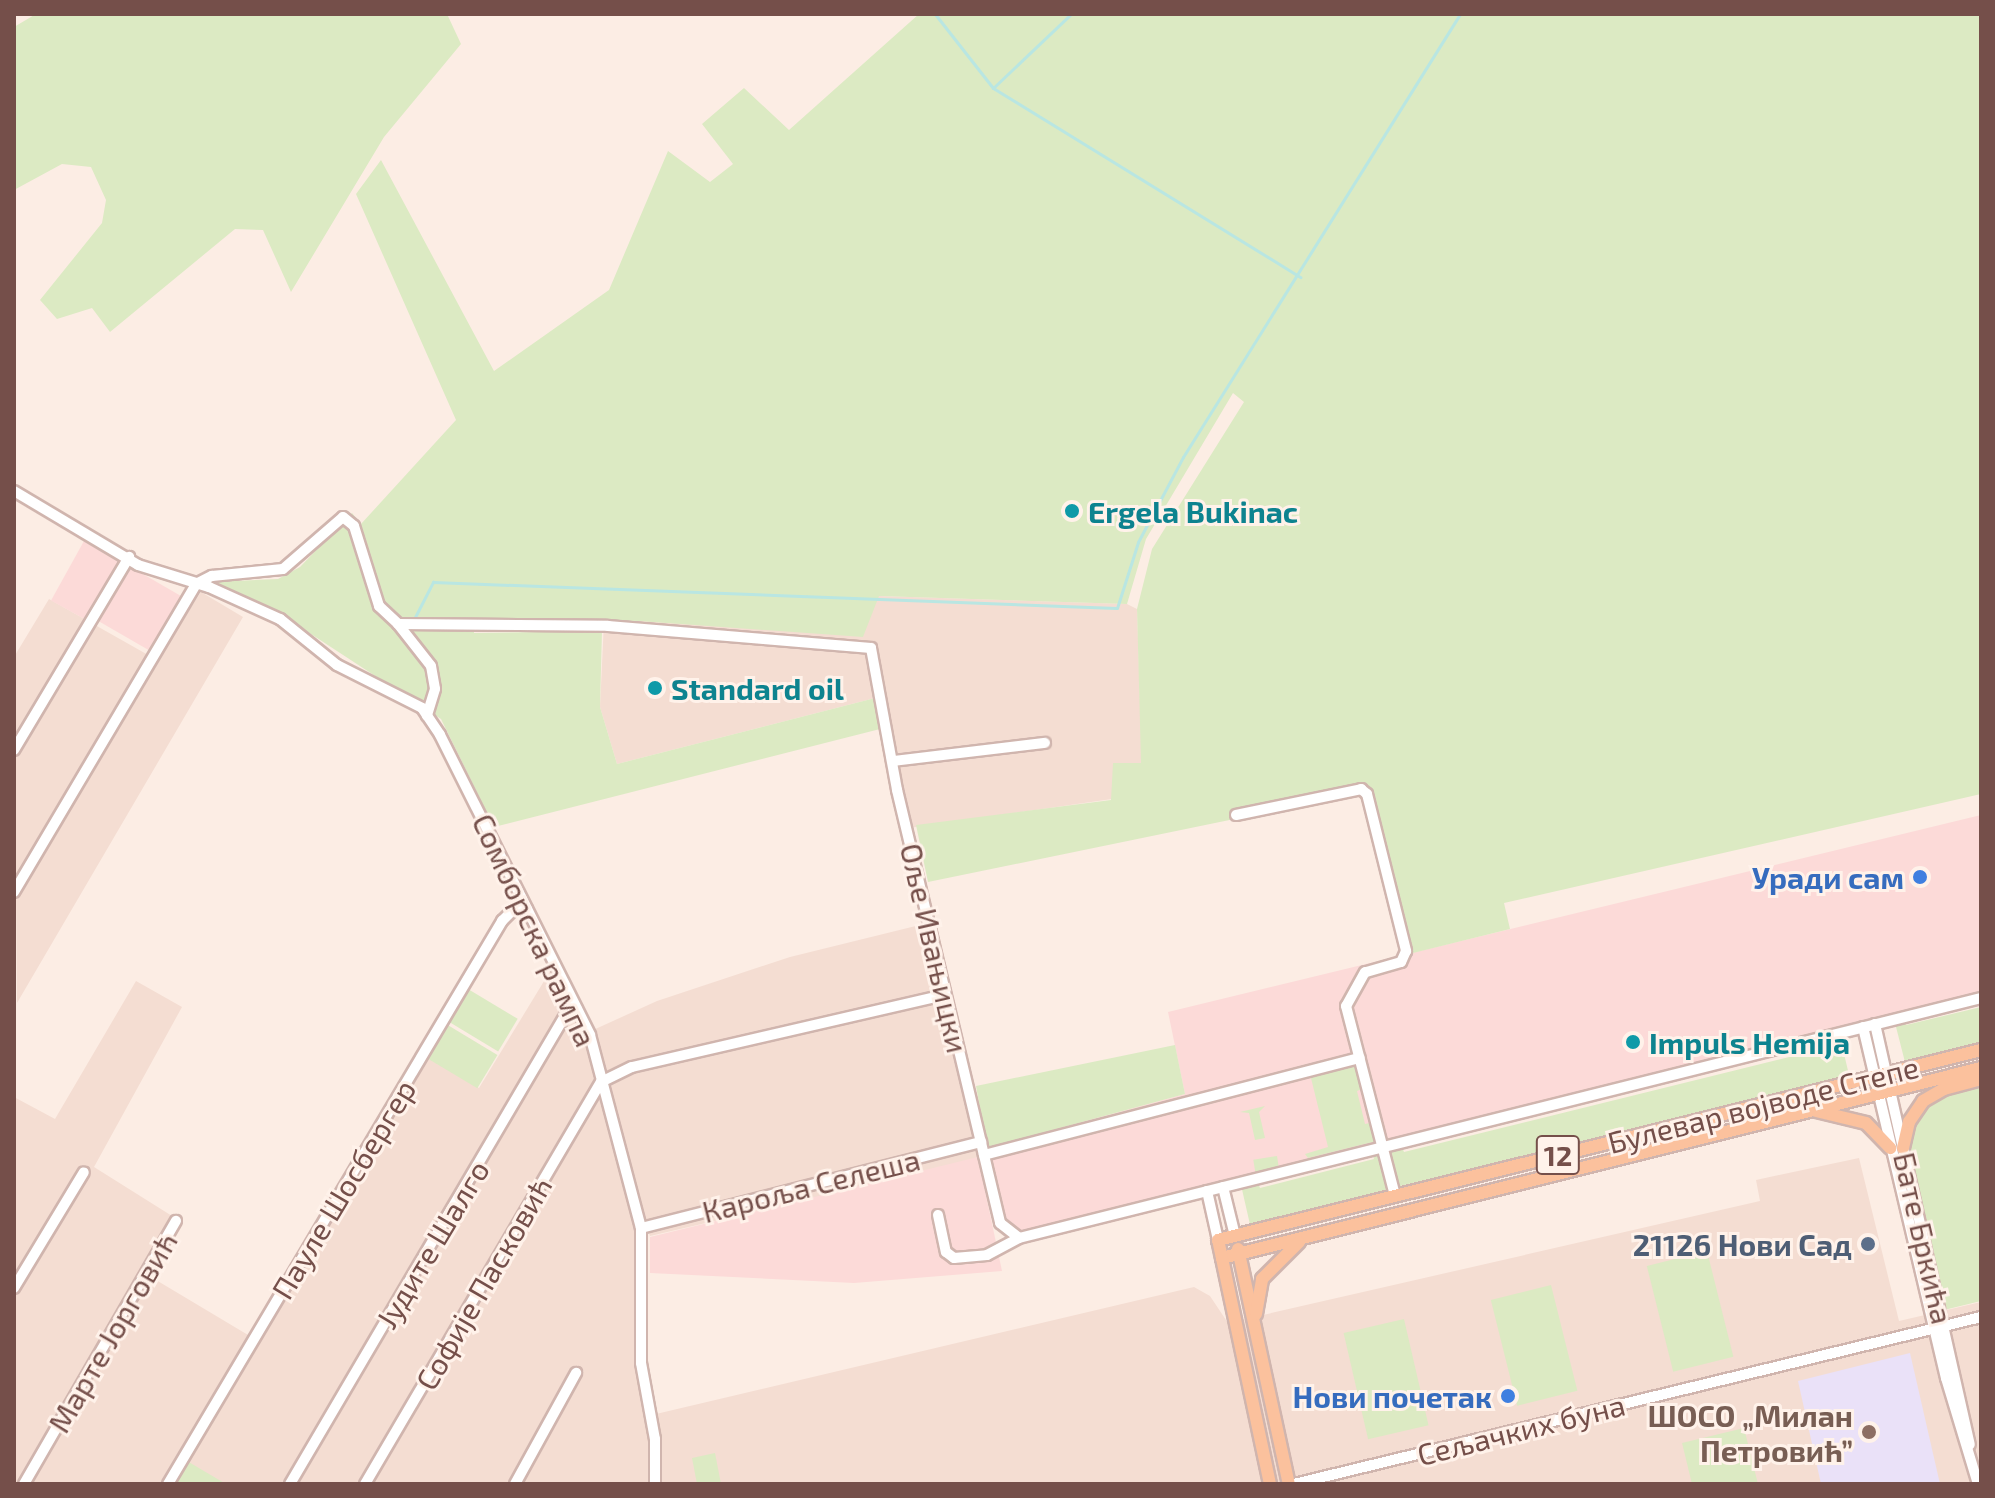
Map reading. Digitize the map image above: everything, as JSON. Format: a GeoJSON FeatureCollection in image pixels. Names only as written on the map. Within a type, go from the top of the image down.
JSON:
{"type":"FeatureCollection","features":[{"type":"Feature","properties":{"kind":"main road","name":"Булевар војводе Степе"},"geometry":{"type":"LineString","coordinates":[[1218,1240],[1981,1050]]}},
{"type":"Feature","properties":{"kind":"main road","name":"Булевар војводе Степе"},"geometry":{"type":"LineString","coordinates":[[1222,1258],[1981,1068]]}},
{"type":"Feature","properties":{"kind":"main road"},"geometry":{"type":"LineString","coordinates":[[1813,1110],[1866,1123],[1896,1148],[1923,1101],[1944,1089],[1981,1079]]}},
{"type":"Feature","properties":{"kind":"main road"},"geometry":{"type":"LineString","coordinates":[[1235,1236],[1255,1321]]}},
{"type":"Feature","properties":{"kind":"main road","name":"12"},"geometry":{"type":"LineString","coordinates":[[1292,1484],[1255,1321],[1262,1279],[1274,1261],[1306,1237]]}},
{"type":"Feature","properties":{"kind":"main road"},"geometry":{"type":"LineString","coordinates":[[1218,1240],[1270,1484]]}},
{"type":"Feature","properties":{"kind":"street"},"geometry":{"type":"LineString","coordinates":[[14,491],[154,572],[196,584],[280,619],[337,665],[422,708],[427,716]]}},
{"type":"Feature","properties":{"kind":"street"},"geometry":{"type":"LineString","coordinates":[[14,892],[196,584],[212,576],[283,569],[335,521],[348,518],[379,606],[398,624],[431,666],[435,689],[427,716]]}},
{"type":"Feature","properties":{"kind":"street"},"geometry":{"type":"LineString","coordinates":[[14,750],[129,557]]}},
{"type":"Feature","properties":{"kind":"street","name":"Оље Ивањицки"},"geometry":{"type":"LineString","coordinates":[[398,624],[608,626],[871,648],[945,995],[1000,1223],[1019,1238]]}},
{"type":"Feature","properties":{"kind":"street","name":"Сомборска рампа"},"geometry":{"type":"LineString","coordinates":[[427,716],[577,1009],[601,1082],[641,1228],[641,1363],[655,1439],[655,1484]]}},
{"type":"Feature","properties":{"kind":"street"},"geometry":{"type":"LineString","coordinates":[[893,761],[1045,743]]}},
{"type":"Feature","properties":{"kind":"street"},"geometry":{"type":"LineString","coordinates":[[1236,815],[1361,789],[1369,800],[1406,951],[1401,962],[1365,972],[1346,1006],[1395,1196]]}},
{"type":"Feature","properties":{"kind":"street","name":"Пауле Шосбергер"},"geometry":{"type":"LineString","coordinates":[[168,1484],[502,921],[513,910],[527,909]]}},
{"type":"Feature","properties":{"kind":"street"},"geometry":{"type":"LineString","coordinates":[[601,1082],[632,1067],[945,995]]}},
{"type":"Feature","properties":{"kind":"street"},"geometry":{"type":"LineString","coordinates":[[938,1215],[944,1245],[954,1258],[987,1255],[1019,1238],[1981,998]]}},
{"type":"Feature","properties":{"kind":"street","name":"Јудите Шалго"},"geometry":{"type":"LineString","coordinates":[[290,1484],[566,1014],[577,1009]]}},
{"type":"Feature","properties":{"kind":"street","name":"Бате Бркића"},"geometry":{"type":"LineString","coordinates":[[1875,1024],[1880,1075]]}},
{"type":"Feature","properties":{"kind":"street","name":"Бате Бркића"},"geometry":{"type":"LineString","coordinates":[[1863,1027],[1880,1075],[1940,1327],[1969,1424],[1970,1451],[1978,1484]]}},
{"type":"Feature","properties":{"kind":"street"},"geometry":{"type":"LineString","coordinates":[[984,1155],[1360,1058]]}},
{"type":"Feature","properties":{"kind":"street","name":"Софије Пасковић"},"geometry":{"type":"LineString","coordinates":[[365,1484],[601,1082]]}},
{"type":"Feature","properties":{"kind":"street","name":"Кароља Селеша"},"geometry":{"type":"LineString","coordinates":[[641,1228],[981,1142]]}},
{"type":"Feature","properties":{"kind":"street"},"geometry":{"type":"LineString","coordinates":[[14,1288],[84,1172]]}},
{"type":"Feature","properties":{"kind":"street"},"geometry":{"type":"LineString","coordinates":[[1223,1187],[1235,1236]]}},
{"type":"Feature","properties":{"kind":"street"},"geometry":{"type":"LineString","coordinates":[[1207,1191],[1218,1240]]}},
{"type":"Feature","properties":{"kind":"street","name":"Марте Јорговић"},"geometry":{"type":"LineString","coordinates":[[24,1484],[176,1221]]}},
{"type":"Feature","properties":{"kind":"street","name":"Сељачких буна"},"geometry":{"type":"LineString","coordinates":[[1292,1484],[1981,1317]]}},
{"type":"Feature","properties":{"kind":"street"},"geometry":{"type":"LineString","coordinates":[[515,1484],[576,1373]]}},
{"type":"Feature","properties":{"kind":"shaded area"},"geometry":{"type":"Polygon","coordinates":[[[84,541],[122,562],[89,621],[51,600],[84,541]]]}},
{"type":"Feature","properties":{"kind":"shaded area"},"geometry":{"type":"Polygon","coordinates":[[[129,566],[182,596],[150,651],[98,621],[129,566]]]}},
{"type":"Feature","properties":{"kind":"shaded area"},"geometry":{"type":"Polygon","coordinates":[[[201,592],[243,617],[17,1003],[14,657],[49,599],[157,660],[201,592]]]}},
{"type":"Feature","properties":{"kind":"shaded area"},"geometry":{"type":"Polygon","coordinates":[[[878,596],[1127,604],[1137,609],[1142,763],[1112,799],[902,829],[879,697],[617,764],[600,707],[604,621],[878,596]]]}},
{"type":"Feature","properties":{"kind":"shaded area"},"geometry":{"type":"Polygon","coordinates":[[[1981,815],[1981,995],[1007,1238],[987,1148],[1185,1094],[1168,1012],[1981,815]]]}},
{"type":"Feature","properties":{"kind":"shaded area"},"geometry":{"type":"Polygon","coordinates":[[[936,921],[989,1157],[650,1236],[591,1031],[657,1001],[790,957],[936,921]]]}},
{"type":"Feature","properties":{"kind":"shaded area"},"geometry":{"type":"Polygon","coordinates":[[[552,968],[584,1026],[636,1224],[635,1363],[650,1441],[650,1484],[14,1484],[14,1097],[55,1119],[136,981],[182,1007],[94,1167],[180,1221],[151,1277],[258,1341],[426,1056],[479,1088],[552,968]]]}},
{"type":"Feature","properties":{"kind":"shaded area"},"geometry":{"type":"Polygon","coordinates":[[[978,1157],[1002,1271],[854,1283],[650,1273],[650,1237],[978,1157]]]}},
{"type":"Feature","properties":{"kind":"shaded area"},"geometry":{"type":"Polygon","coordinates":[[[1859,1158],[1899,1321],[1981,1302],[1981,1484],[661,1484],[656,1414],[1194,1287],[1210,1296],[1228,1323],[1760,1201],[1756,1180],[1859,1158]]]}},
{"type":"Feature","properties":{"kind":"shaded area","name":"ШОСО „Милан Петровић”"},"geometry":{"type":"Polygon","coordinates":[[[1910,1353],[1940,1484],[1821,1484],[1798,1381],[1910,1353]]]}},
{"type":"Feature","properties":{"kind":"green space"},"geometry":{"type":"Polygon","coordinates":[[[36,14],[447,14],[461,44],[384,137],[291,292],[263,230],[235,229],[110,332],[92,308],[57,319],[40,300],[102,223],[106,200],[91,167],[62,164],[14,190],[14,27],[36,14]]]}},
{"type":"Feature","properties":{"kind":"green space"},"geometry":{"type":"Polygon","coordinates":[[[919,14],[1981,14],[1981,794],[1504,903],[1510,929],[1409,954],[1370,791],[928,882],[916,825],[1111,800],[1113,763],[1141,763],[1137,609],[1152,549],[1244,402],[1233,393],[1146,539],[1127,604],[879,596],[863,637],[639,621],[473,618],[474,633],[602,631],[600,707],[617,764],[879,697],[884,728],[494,827],[441,719],[288,619],[212,582],[278,579],[300,567],[352,513],[361,524],[456,420],[356,194],[381,160],[494,371],[609,290],[668,151],[710,182],[733,164],[702,124],[744,88],[789,130],[919,14]]]}},
{"type":"Feature","properties":{"kind":"green space"},"geometry":{"type":"Polygon","coordinates":[[[468,989],[518,1019],[498,1051],[448,1022],[468,989]]]}},
{"type":"Feature","properties":{"kind":"green space"},"geometry":{"type":"Polygon","coordinates":[[[1981,1007],[1981,1047],[1906,1066],[1895,1023],[1904,1020],[1906,1025],[1981,1007]]]}},
{"type":"Feature","properties":{"kind":"green space"},"geometry":{"type":"Polygon","coordinates":[[[446,1024],[497,1055],[477,1088],[426,1057],[446,1024]]]}},
{"type":"Feature","properties":{"kind":"green space"},"geometry":{"type":"Polygon","coordinates":[[[1840,1037],[1850,1079],[1396,1187],[1386,1150],[1401,1145],[1404,1152],[1834,1046],[1832,1038],[1840,1037]]]}},
{"type":"Feature","properties":{"kind":"green space"},"geometry":{"type":"Polygon","coordinates":[[[1175,1045],[1185,1094],[987,1148],[976,1086],[1175,1045]]]}},
{"type":"Feature","properties":{"kind":"green space"},"geometry":{"type":"Polygon","coordinates":[[[1357,1065],[1365,1088],[1357,1091],[1365,1124],[1374,1122],[1377,1141],[1308,1158],[1305,1154],[1328,1147],[1310,1074],[1357,1065]]]}},
{"type":"Feature","properties":{"kind":"green space"},"geometry":{"type":"Polygon","coordinates":[[[1981,1084],[1981,1301],[1944,1310],[1906,1147],[1927,1104],[1981,1084]]]}},
{"type":"Feature","properties":{"kind":"green space"},"geometry":{"type":"Polygon","coordinates":[[[1265,1106],[1259,1112],[1265,1138],[1255,1140],[1249,1113],[1240,1112],[1265,1106]]]}},
{"type":"Feature","properties":{"kind":"green space"},"geometry":{"type":"Polygon","coordinates":[[[1378,1151],[1388,1187],[1384,1196],[1251,1229],[1241,1185],[1257,1181],[1260,1188],[1374,1159],[1372,1152],[1378,1151]]]}},
{"type":"Feature","properties":{"kind":"green space"},"geometry":{"type":"Polygon","coordinates":[[[1277,1156],[1279,1169],[1255,1173],[1253,1160],[1277,1156]]]}},
{"type":"Feature","properties":{"kind":"green space"},"geometry":{"type":"Polygon","coordinates":[[[1707,1251],[1733,1357],[1673,1372],[1647,1266],[1707,1251]]]}},
{"type":"Feature","properties":{"kind":"green space"},"geometry":{"type":"Polygon","coordinates":[[[1551,1285],[1577,1391],[1517,1406],[1491,1300],[1551,1285]]]}},
{"type":"Feature","properties":{"kind":"green space"},"geometry":{"type":"Polygon","coordinates":[[[1404,1319],[1429,1425],[1368,1439],[1344,1333],[1404,1319]]]}},
{"type":"Feature","properties":{"kind":"green space"},"geometry":{"type":"Polygon","coordinates":[[[1744,1428],[1758,1484],[1692,1484],[1682,1443],[1744,1428]]]}},
{"type":"Feature","properties":{"kind":"green space"},"geometry":{"type":"Polygon","coordinates":[[[715,1453],[721,1484],[697,1484],[692,1458],[715,1453]]]}},
{"type":"Feature","properties":{"kind":"green space"},"geometry":{"type":"Polygon","coordinates":[[[187,1461],[226,1484],[174,1484],[187,1461]]]}},
{"type":"Feature","properties":{"kind":"waterway"},"geometry":{"type":"LineString","coordinates":[[935,14],[993,88],[1300,277]]}},
{"type":"Feature","properties":{"kind":"waterway"},"geometry":{"type":"LineString","coordinates":[[993,88],[1071,14]]}},
{"type":"Feature","properties":{"kind":"waterway"},"geometry":{"type":"LineString","coordinates":[[414,619],[433,582],[1117,608],[1138,542],[1183,457],[1460,14]]}},
{"type":"Feature","properties":{"kind":"place","name":"Ergela Bukinac"},"geometry":{"type":"Point","coordinates":[1072,511]}},
{"type":"Feature","properties":{"kind":"place","name":"Standard oil"},"geometry":{"type":"Point","coordinates":[655,688]}},
{"type":"Feature","properties":{"kind":"place","name":"Уради сам"},"geometry":{"type":"Point","coordinates":[1920,877]}},
{"type":"Feature","properties":{"kind":"place","name":"Impuls Hemija"},"geometry":{"type":"Point","coordinates":[1633,1042]}},
{"type":"Feature","properties":{"kind":"place","name":"21126 Нови Сад"},"geometry":{"type":"Point","coordinates":[1868,1244]}},
{"type":"Feature","properties":{"kind":"place","name":"Нови почетак"},"geometry":{"type":"Point","coordinates":[1508,1396]}},
{"type":"Feature","properties":{"kind":"place","name":"ШОСО „Милан Петровић”"},"geometry":{"type":"Point","coordinates":[1869,1432]}}]}
